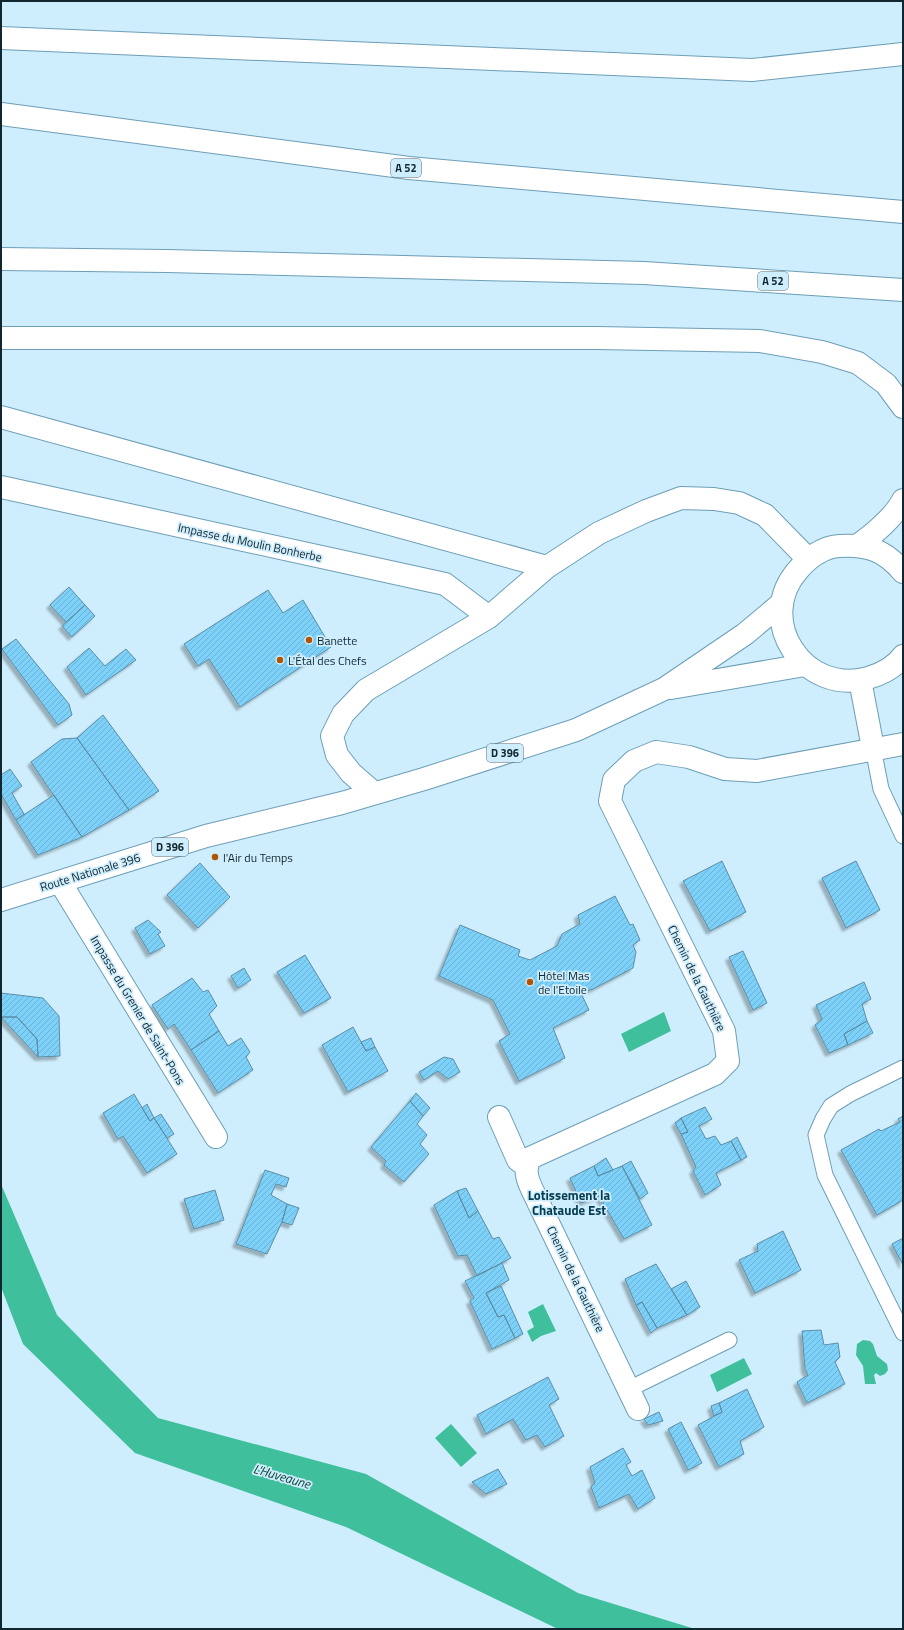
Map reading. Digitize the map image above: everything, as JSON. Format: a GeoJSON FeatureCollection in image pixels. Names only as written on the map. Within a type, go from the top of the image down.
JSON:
{"type":"FeatureCollection","features":[{"type":"Feature","properties":{"kind":"main road"},"geometry":{"type":"LineString","coordinates":[[1,38],[752,70],[903,54]]}},
{"type":"Feature","properties":{"kind":"main road","name":"A 52"},"geometry":{"type":"LineString","coordinates":[[1,114],[409,168],[903,212]]}},
{"type":"Feature","properties":{"kind":"main road","name":"A 52"},"geometry":{"type":"LineString","coordinates":[[1,259],[167,261],[644,273],[903,290]]}},
{"type":"Feature","properties":{"kind":"main road"},"geometry":{"type":"LineString","coordinates":[[1,338],[596,338],[760,341],[822,352],[858,363],[886,384],[903,407]]}},
{"type":"Feature","properties":{"kind":"main road"},"geometry":{"type":"LineString","coordinates":[[1,417],[547,567]]}},
{"type":"Feature","properties":{"kind":"main road","name":"Impasse du Moulin Bonherbe"},"geometry":{"type":"LineString","coordinates":[[1,488],[445,584],[489,617]]}},
{"type":"Feature","properties":{"kind":"main road"},"geometry":{"type":"LineString","coordinates":[[374,793],[351,773],[337,755],[332,736],[344,714],[366,690],[489,617],[547,567],[599,533],[646,511],[681,498],[714,499],[739,503],[765,515],[808,559]]}},
{"type":"Feature","properties":{"kind":"main road"},"geometry":{"type":"LineString","coordinates":[[858,545],[867,539],[900,507],[903,500]]}},
{"type":"Feature","properties":{"kind":"main road"},"geometry":{"type":"LineString","coordinates":[[901,566],[878,551],[858,545],[832,547],[808,559],[790,578],[782,603],[782,626],[790,647],[805,665],[822,676],[842,682],[860,680],[883,674],[903,656]]}},
{"type":"Feature","properties":{"kind":"main road","name":"D 396"},"geometry":{"type":"LineString","coordinates":[[374,793],[424,779],[576,730],[664,689],[745,634],[782,603]]}},
{"type":"Feature","properties":{"kind":"main road","name":"D 396"},"geometry":{"type":"LineString","coordinates":[[664,689],[805,665]]}},
{"type":"Feature","properties":{"kind":"main road"},"geometry":{"type":"LineString","coordinates":[[860,680],[873,748]]}},
{"type":"Feature","properties":{"kind":"main road","name":"Chemin de la Gauthière"},"geometry":{"type":"LineString","coordinates":[[638,1409],[526,1176],[526,1166],[530,1158],[715,1074],[728,1060],[724,1031],[610,801],[614,780],[634,761],[656,752],[689,757],[725,769],[757,771],[873,748],[903,744]]}},
{"type":"Feature","properties":{"kind":"main road","name":"Route Nationale 396"},"geometry":{"type":"LineString","coordinates":[[1,900],[206,836],[342,803],[374,793]]}},
{"type":"Feature","properties":{"kind":"main road","name":"Impasse du Grenier de Saint-Pons"},"geometry":{"type":"LineString","coordinates":[[60,882],[216,1137]]}},
{"type":"Feature","properties":{"kind":"main road"},"geometry":{"type":"LineString","coordinates":[[499,1117],[518,1160],[526,1166]]}},
{"type":"Feature","properties":{"kind":"lane"},"geometry":{"type":"LineString","coordinates":[[873,748],[881,789],[903,836]]}},
{"type":"Feature","properties":{"kind":"lane"},"geometry":{"type":"LineString","coordinates":[[903,1068],[850,1094],[831,1106],[823,1118],[816,1134],[825,1175],[903,1333]]}},
{"type":"Feature","properties":{"kind":"lane"},"geometry":{"type":"LineString","coordinates":[[629,1389],[730,1340]]}},
{"type":"Feature","properties":{"kind":"water"},"geometry":{"type":"Polygon","coordinates":[[[664,1012],[671,1031],[629,1052],[621,1034],[664,1012]]]}},
{"type":"Feature","properties":{"kind":"water","name":"L'Huveaune"},"geometry":{"type":"Polygon","coordinates":[[[1,1184],[57,1315],[158,1418],[366,1474],[578,1593],[695,1629],[558,1629],[346,1527],[135,1453],[23,1344],[1,1287],[1,1184]]]}},
{"type":"Feature","properties":{"kind":"water"},"geometry":{"type":"Polygon","coordinates":[[[543,1304],[556,1331],[541,1336],[532,1342],[527,1331],[534,1327],[528,1312],[543,1304]]]}},
{"type":"Feature","properties":{"kind":"water"},"geometry":{"type":"Polygon","coordinates":[[[863,1340],[870,1341],[873,1344],[877,1356],[887,1364],[888,1370],[885,1374],[880,1376],[876,1373],[874,1375],[876,1384],[865,1384],[863,1366],[856,1355],[857,1344],[863,1340]]]}},
{"type":"Feature","properties":{"kind":"water"},"geometry":{"type":"Polygon","coordinates":[[[744,1358],[752,1374],[717,1392],[710,1375],[744,1358]]]}},
{"type":"Feature","properties":{"kind":"water"},"geometry":{"type":"Polygon","coordinates":[[[451,1424],[477,1453],[461,1467],[435,1438],[451,1424]]]}},
{"type":"Feature","properties":{"kind":"building"},"geometry":{"type":"Polygon","coordinates":[[[69,587],[85,605],[66,622],[50,605],[69,587]]]}},
{"type":"Feature","properties":{"kind":"building"},"geometry":{"type":"Polygon","coordinates":[[[268,590],[283,613],[303,600],[331,647],[240,707],[209,659],[198,666],[184,644],[268,590]]]}},
{"type":"Feature","properties":{"kind":"building"},"geometry":{"type":"Polygon","coordinates":[[[85,605],[95,616],[72,637],[62,626],[85,605]]]}},
{"type":"Feature","properties":{"kind":"building"},"geometry":{"type":"Polygon","coordinates":[[[16,639],[69,704],[72,715],[58,725],[2,649],[16,639]]]}},
{"type":"Feature","properties":{"kind":"building"},"geometry":{"type":"Polygon","coordinates":[[[89,648],[105,666],[126,649],[136,660],[86,695],[67,667],[89,648]]]}},
{"type":"Feature","properties":{"kind":"building"},"geometry":{"type":"Polygon","coordinates":[[[103,715],[159,791],[129,810],[77,738],[103,715]]]}},
{"type":"Feature","properties":{"kind":"building"},"geometry":{"type":"Polygon","coordinates":[[[77,738],[129,810],[82,837],[31,762],[62,739],[77,738]]]}},
{"type":"Feature","properties":{"kind":"building"},"geometry":{"type":"Polygon","coordinates":[[[10,769],[22,786],[12,793],[24,814],[16,820],[1,794],[1,775],[10,769]]]}},
{"type":"Feature","properties":{"kind":"building"},"geometry":{"type":"Polygon","coordinates":[[[54,795],[82,837],[38,855],[16,820],[54,795]]]}},
{"type":"Feature","properties":{"kind":"building"},"geometry":{"type":"Polygon","coordinates":[[[722,861],[746,912],[710,931],[683,881],[722,861]]]}},
{"type":"Feature","properties":{"kind":"building"},"geometry":{"type":"Polygon","coordinates":[[[856,861],[880,910],[846,928],[822,878],[856,861]]]}},
{"type":"Feature","properties":{"kind":"building"},"geometry":{"type":"Polygon","coordinates":[[[200,863],[230,897],[198,928],[167,895],[200,863]]]}},
{"type":"Feature","properties":{"kind":"building","name":"Hôtel Mas de l'Etoile"},"geometry":{"type":"Polygon","coordinates":[[[615,896],[630,925],[633,924],[640,940],[633,945],[636,952],[633,968],[593,989],[586,991],[579,989],[589,1010],[553,1028],[565,1058],[519,1081],[499,1041],[510,1034],[493,1000],[439,976],[460,925],[520,950],[518,956],[530,960],[557,946],[562,934],[580,924],[578,915],[615,896]]]}},
{"type":"Feature","properties":{"kind":"building"},"geometry":{"type":"Polygon","coordinates":[[[148,920],[161,932],[158,934],[165,946],[150,954],[135,928],[148,920]]]}},
{"type":"Feature","properties":{"kind":"building"},"geometry":{"type":"Polygon","coordinates":[[[743,951],[767,1003],[753,1010],[729,957],[743,951]]]}},
{"type":"Feature","properties":{"kind":"building"},"geometry":{"type":"Polygon","coordinates":[[[305,955],[331,998],[304,1013],[277,972],[305,955]]]}},
{"type":"Feature","properties":{"kind":"building"},"geometry":{"type":"Polygon","coordinates":[[[244,968],[251,980],[238,988],[231,976],[244,968]]]}},
{"type":"Feature","properties":{"kind":"building"},"geometry":{"type":"Polygon","coordinates":[[[192,978],[203,992],[208,990],[217,1006],[209,1014],[219,1031],[191,1050],[174,1024],[168,1029],[152,1005],[192,978]]]}},
{"type":"Feature","properties":{"kind":"building"},"geometry":{"type":"Polygon","coordinates":[[[864,982],[871,999],[862,1004],[867,1021],[844,1034],[848,1045],[829,1053],[815,1025],[822,1019],[816,1005],[864,982]]]}},
{"type":"Feature","properties":{"kind":"building"},"geometry":{"type":"Polygon","coordinates":[[[1,993],[43,998],[59,1016],[60,1056],[38,1057],[37,1039],[17,1017],[1,1017],[1,993]]]}},
{"type":"Feature","properties":{"kind":"building"},"geometry":{"type":"Polygon","coordinates":[[[1,1017],[17,1017],[37,1039],[38,1057],[1,1017]]]}},
{"type":"Feature","properties":{"kind":"building"},"geometry":{"type":"Polygon","coordinates":[[[867,1021],[873,1033],[848,1045],[844,1034],[867,1021]]]}},
{"type":"Feature","properties":{"kind":"building"},"geometry":{"type":"Polygon","coordinates":[[[353,1027],[366,1051],[375,1047],[388,1071],[348,1092],[322,1045],[353,1027]]]}},
{"type":"Feature","properties":{"kind":"building"},"geometry":{"type":"Polygon","coordinates":[[[219,1031],[228,1046],[241,1038],[250,1052],[246,1057],[253,1070],[218,1093],[191,1050],[219,1031]]]}},
{"type":"Feature","properties":{"kind":"building"},"geometry":{"type":"Polygon","coordinates":[[[371,1038],[375,1047],[366,1051],[361,1042],[371,1038]]]}},
{"type":"Feature","properties":{"kind":"building"},"geometry":{"type":"Polygon","coordinates":[[[444,1057],[453,1059],[460,1072],[448,1079],[438,1071],[424,1080],[419,1072],[444,1057]]]}},
{"type":"Feature","properties":{"kind":"building"},"geometry":{"type":"Polygon","coordinates":[[[416,1093],[430,1108],[423,1116],[410,1101],[416,1093]]]}},
{"type":"Feature","properties":{"kind":"building"},"geometry":{"type":"Polygon","coordinates":[[[134,1094],[150,1121],[154,1118],[177,1154],[147,1173],[123,1136],[118,1139],[103,1113],[134,1094]]]}},
{"type":"Feature","properties":{"kind":"building"},"geometry":{"type":"Polygon","coordinates":[[[410,1101],[423,1116],[417,1124],[427,1135],[420,1144],[429,1154],[404,1182],[384,1165],[386,1161],[371,1147],[410,1101]]]}},
{"type":"Feature","properties":{"kind":"building"},"geometry":{"type":"Polygon","coordinates":[[[147,1104],[154,1118],[150,1121],[142,1108],[147,1104]]]}},
{"type":"Feature","properties":{"kind":"building"},"geometry":{"type":"Polygon","coordinates":[[[705,1107],[712,1119],[699,1126],[706,1139],[715,1136],[721,1145],[731,1141],[741,1160],[716,1173],[721,1185],[705,1195],[693,1171],[696,1167],[681,1134],[688,1132],[681,1118],[705,1107]]]}},
{"type":"Feature","properties":{"kind":"building"},"geometry":{"type":"Polygon","coordinates":[[[161,1114],[174,1134],[167,1138],[154,1118],[161,1114]]]}},
{"type":"Feature","properties":{"kind":"building"},"geometry":{"type":"Polygon","coordinates":[[[903,1116],[903,1200],[877,1215],[841,1150],[879,1129],[881,1131],[900,1122],[898,1119],[903,1116]]]}},
{"type":"Feature","properties":{"kind":"building"},"geometry":{"type":"Polygon","coordinates":[[[681,1118],[688,1132],[681,1134],[675,1123],[681,1118]]]}},
{"type":"Feature","properties":{"kind":"building"},"geometry":{"type":"Polygon","coordinates":[[[737,1137],[747,1157],[741,1160],[731,1141],[737,1137]]]}},
{"type":"Feature","properties":{"kind":"building"},"geometry":{"type":"Polygon","coordinates":[[[606,1158],[613,1170],[598,1176],[594,1166],[606,1158]]]}},
{"type":"Feature","properties":{"kind":"building"},"geometry":{"type":"Polygon","coordinates":[[[631,1161],[648,1193],[640,1199],[622,1166],[631,1161]]]}},
{"type":"Feature","properties":{"kind":"building"},"geometry":{"type":"Polygon","coordinates":[[[594,1166],[598,1176],[622,1166],[652,1225],[624,1239],[599,1196],[581,1203],[570,1178],[594,1166]]]}},
{"type":"Feature","properties":{"kind":"building"},"geometry":{"type":"Polygon","coordinates":[[[265,1170],[289,1178],[286,1187],[276,1184],[271,1195],[287,1204],[282,1222],[267,1254],[236,1244],[265,1170]]]}},
{"type":"Feature","properties":{"kind":"building"},"geometry":{"type":"Polygon","coordinates":[[[466,1188],[478,1211],[469,1218],[457,1191],[466,1188]]]}},
{"type":"Feature","properties":{"kind":"building"},"geometry":{"type":"Polygon","coordinates":[[[215,1190],[224,1220],[194,1229],[184,1199],[215,1190]]]}},
{"type":"Feature","properties":{"kind":"building"},"geometry":{"type":"Polygon","coordinates":[[[457,1191],[469,1218],[478,1211],[493,1239],[499,1237],[511,1258],[477,1276],[467,1255],[458,1256],[434,1205],[457,1191]]]}},
{"type":"Feature","properties":{"kind":"building"},"geometry":{"type":"Polygon","coordinates":[[[287,1204],[299,1208],[292,1225],[282,1222],[287,1204]]]}},
{"type":"Feature","properties":{"kind":"building"},"geometry":{"type":"Polygon","coordinates":[[[783,1231],[801,1270],[755,1293],[739,1260],[758,1251],[757,1244],[783,1231]]]}},
{"type":"Feature","properties":{"kind":"building"},"geometry":{"type":"Polygon","coordinates":[[[903,1238],[903,1265],[892,1244],[903,1238]]]}},
{"type":"Feature","properties":{"kind":"building"},"geometry":{"type":"Polygon","coordinates":[[[502,1263],[509,1280],[486,1293],[498,1317],[504,1315],[515,1338],[492,1349],[470,1301],[474,1298],[465,1281],[502,1263]]]}},
{"type":"Feature","properties":{"kind":"building"},"geometry":{"type":"Polygon","coordinates":[[[656,1264],[687,1315],[657,1328],[642,1302],[636,1305],[625,1279],[656,1264]]]}},
{"type":"Feature","properties":{"kind":"building"},"geometry":{"type":"Polygon","coordinates":[[[686,1281],[700,1307],[687,1315],[671,1289],[686,1281]]]}},
{"type":"Feature","properties":{"kind":"building"},"geometry":{"type":"Polygon","coordinates":[[[501,1286],[523,1334],[515,1338],[504,1315],[498,1317],[486,1293],[501,1286]]]}},
{"type":"Feature","properties":{"kind":"building"},"geometry":{"type":"Polygon","coordinates":[[[642,1302],[657,1328],[651,1333],[636,1305],[642,1302]]]}},
{"type":"Feature","properties":{"kind":"building"},"geometry":{"type":"Polygon","coordinates":[[[821,1330],[824,1345],[838,1343],[840,1357],[835,1362],[845,1384],[807,1403],[797,1382],[808,1375],[805,1369],[802,1331],[821,1330]]]}},
{"type":"Feature","properties":{"kind":"building"},"geometry":{"type":"Polygon","coordinates":[[[548,1377],[559,1399],[549,1405],[564,1436],[545,1447],[537,1435],[526,1440],[513,1419],[486,1434],[477,1415],[548,1377]]]}},
{"type":"Feature","properties":{"kind":"building"},"geometry":{"type":"Polygon","coordinates":[[[747,1389],[764,1427],[740,1441],[744,1454],[719,1467],[698,1425],[722,1412],[719,1403],[747,1389]]]}},
{"type":"Feature","properties":{"kind":"building"},"geometry":{"type":"Polygon","coordinates":[[[719,1403],[722,1412],[714,1416],[711,1406],[719,1403]]]}},
{"type":"Feature","properties":{"kind":"building"},"geometry":{"type":"Polygon","coordinates":[[[659,1412],[663,1421],[648,1425],[644,1419],[659,1412]]]}},
{"type":"Feature","properties":{"kind":"building"},"geometry":{"type":"Polygon","coordinates":[[[681,1422],[702,1463],[688,1470],[668,1429],[681,1422]]]}},
{"type":"Feature","properties":{"kind":"building"},"geometry":{"type":"Polygon","coordinates":[[[623,1448],[631,1462],[626,1465],[632,1476],[642,1470],[655,1498],[638,1509],[629,1494],[599,1508],[591,1487],[595,1483],[590,1467],[623,1448]]]}},
{"type":"Feature","properties":{"kind":"building"},"geometry":{"type":"Polygon","coordinates":[[[498,1469],[507,1484],[486,1494],[472,1482],[498,1469]]]}},
{"type":"Feature","properties":{"kind":"place","name":"Banette"},"geometry":{"type":"Point","coordinates":[309,640]}},
{"type":"Feature","properties":{"kind":"place","name":"L'Étal des Chefs"},"geometry":{"type":"Point","coordinates":[280,660]}},
{"type":"Feature","properties":{"kind":"place","name":"l'Air du Temps"},"geometry":{"type":"Point","coordinates":[215,857]}},
{"type":"Feature","properties":{"kind":"place","name":"Hôtel Mas de l'Etoile"},"geometry":{"type":"Point","coordinates":[530,982]}},
{"type":"Feature","properties":{"kind":"district","name":"Lotissement la Chataude Est"},"geometry":{"type":"Point","coordinates":[569,1202]}}]}
